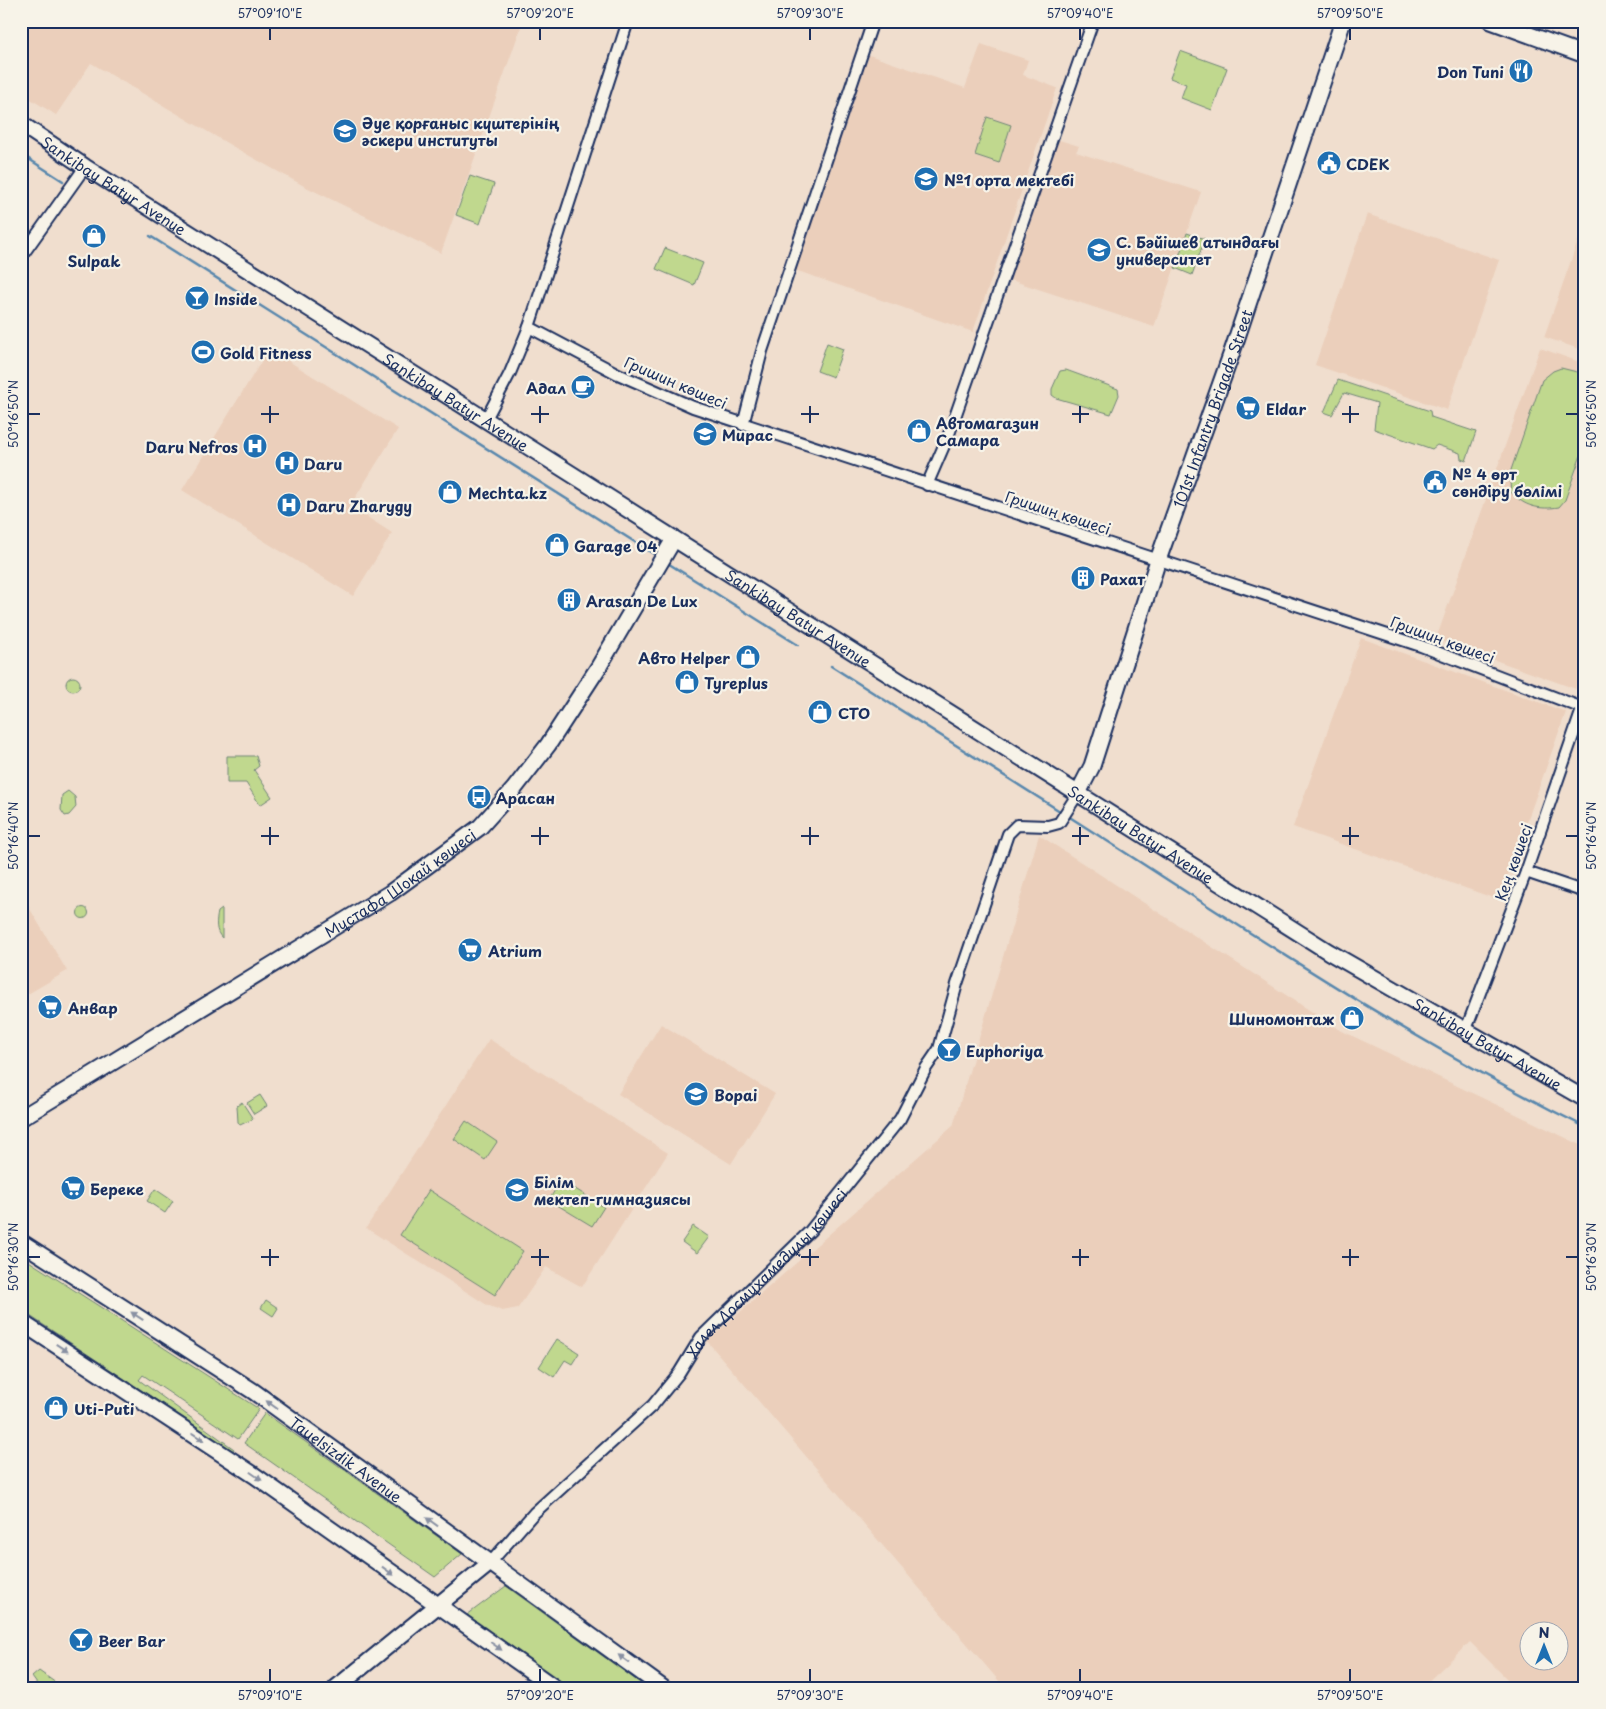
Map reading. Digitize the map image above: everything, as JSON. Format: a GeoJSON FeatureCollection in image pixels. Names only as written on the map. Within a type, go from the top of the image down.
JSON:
{"type":"FeatureCollection","features":[{"type":"Feature","properties":{"kind":"street"},"geometry":{"type":"LineString","coordinates":[[486,419],[510,373],[529,327],[628,21]]}},
{"type":"Feature","properties":{"kind":"street"},"geometry":{"type":"LineString","coordinates":[[743,425],[762,350],[873,21]]}},
{"type":"Feature","properties":{"kind":"street"},"geometry":{"type":"LineString","coordinates":[[927,484],[949,434],[1093,21]]}},
{"type":"Feature","properties":{"kind":"street","name":"101st Infantry Brigade Street"},"geometry":{"type":"LineString","coordinates":[[1074,801],[1092,766],[1158,560],[1232,352],[1343,21]]}},
{"type":"Feature","properties":{"kind":"street"},"geometry":{"type":"LineString","coordinates":[[1491,21],[1585,55]]}},
{"type":"Feature","properties":{"kind":"street","name":"Sankibay Batyr Avenue"},"geometry":{"type":"LineString","coordinates":[[21,124],[85,167],[674,539],[1074,801],[1465,1032],[1585,1099]]}},
{"type":"Feature","properties":{"kind":"street"},"geometry":{"type":"LineString","coordinates":[[21,258],[85,167]]}},
{"type":"Feature","properties":{"kind":"street","name":"Гришин көшесі"},"geometry":{"type":"LineString","coordinates":[[529,327],[618,374],[693,407],[743,425],[1421,646],[1584,706]]}},
{"type":"Feature","properties":{"kind":"street","name":"Мұстафа Шоқай көшесі"},"geometry":{"type":"LineString","coordinates":[[21,1118],[390,893],[480,827],[514,789],[548,745],[598,668],[674,539]]}},
{"type":"Feature","properties":{"kind":"street","name":"Кең көшесі"},"geometry":{"type":"LineString","coordinates":[[1465,1032],[1526,872],[1584,706]]}},
{"type":"Feature","properties":{"kind":"street","name":"Халел Досмұхамедұлы көшесі"},"geometry":{"type":"LineString","coordinates":[[336,1688],[490,1563],[534,1513],[653,1405],[679,1373],[701,1337],[810,1231],[900,1119],[926,1068],[939,1050],[957,984],[1008,834],[1017,825],[1048,826],[1059,823],[1074,801]]}},
{"type":"Feature","properties":{"kind":"street"},"geometry":{"type":"LineString","coordinates":[[1526,872],[1585,892]]}},
{"type":"Feature","properties":{"kind":"street","name":"Tauelsizdik Avenue"},"geometry":{"type":"LineString","coordinates":[[21,1242],[253,1391],[663,1688]]}},
{"type":"Feature","properties":{"kind":"street"},"geometry":{"type":"LineString","coordinates":[[21,1322],[254,1475],[555,1688]]}},
{"type":"Feature","properties":{"kind":"shaded area","name":"Әуе қорғаныс күштерінің әскери институты"},"geometry":{"type":"Polygon","coordinates":[[[21,21],[523,21],[441,253],[304,186],[91,63],[56,115],[21,93],[21,21]]]}},
{"type":"Feature","properties":{"kind":"shaded area","name":"№1 орта мектебі"},"geometry":{"type":"Polygon","coordinates":[[[981,44],[1028,60],[1023,75],[1057,88],[973,332],[795,270],[869,55],[965,88],[981,44]]]}},
{"type":"Feature","properties":{"kind":"shaded area","name":"С. Бәйішев атындағы университет"},"geometry":{"type":"Polygon","coordinates":[[[1056,139],[1079,146],[1076,152],[1201,192],[1154,327],[1008,279],[1056,139]]]}},
{"type":"Feature","properties":{"kind":"shaded area"},"geometry":{"type":"Polygon","coordinates":[[[1367,214],[1499,260],[1447,410],[1315,365],[1367,214]]]}},
{"type":"Feature","properties":{"kind":"shaded area"},"geometry":{"type":"Polygon","coordinates":[[[1585,221],[1585,351],[1544,337],[1585,221]]]}},
{"type":"Feature","properties":{"kind":"shaded area"},"geometry":{"type":"Polygon","coordinates":[[[1540,348],[1585,364],[1585,665],[1576,689],[1436,639],[1540,348]]]}},
{"type":"Feature","properties":{"kind":"shaded area","name":"Daru"},"geometry":{"type":"Polygon","coordinates":[[[269,349],[398,429],[350,506],[392,533],[353,596],[182,490],[269,349]]]}},
{"type":"Feature","properties":{"kind":"shaded area"},"geometry":{"type":"Polygon","coordinates":[[[1361,638],[1566,712],[1499,900],[1293,827],[1361,638]]]}},
{"type":"Feature","properties":{"kind":"shaded area"},"geometry":{"type":"Polygon","coordinates":[[[1039,835],[1340,1030],[1585,1147],[1585,1688],[1516,1688],[1470,1642],[1421,1688],[1268,1688],[1265,1684],[1261,1688],[1005,1688],[707,1341],[953,1126],[1039,835]]]}},
{"type":"Feature","properties":{"kind":"shaded area"},"geometry":{"type":"Polygon","coordinates":[[[21,894],[67,971],[21,998],[21,894]]]}},
{"type":"Feature","properties":{"kind":"shaded area","name":"Bopai"},"geometry":{"type":"Polygon","coordinates":[[[661,1024],[775,1094],[731,1164],[618,1094],[661,1024]]]}},
{"type":"Feature","properties":{"kind":"shaded area","name":"Білім мектеп-гимназиясы"},"geometry":{"type":"Polygon","coordinates":[[[489,1039],[668,1153],[582,1287],[546,1267],[518,1308],[502,1311],[487,1305],[366,1228],[489,1039]]]}},
{"type":"Feature","properties":{"kind":"green space"},"geometry":{"type":"Polygon","coordinates":[[[1180,51],[1227,68],[1212,110],[1181,98],[1186,84],[1170,78],[1180,51]]]}},
{"type":"Feature","properties":{"kind":"green space"},"geometry":{"type":"Polygon","coordinates":[[[987,117],[1011,125],[999,163],[975,155],[987,117]]]}},
{"type":"Feature","properties":{"kind":"green space"},"geometry":{"type":"Polygon","coordinates":[[[470,176],[494,184],[480,224],[456,215],[470,176]]]}},
{"type":"Feature","properties":{"kind":"green space"},"geometry":{"type":"Polygon","coordinates":[[[1187,233],[1205,239],[1192,275],[1175,268],[1187,233]]]}},
{"type":"Feature","properties":{"kind":"green space"},"geometry":{"type":"Polygon","coordinates":[[[665,248],[703,263],[694,285],[656,269],[665,248]]]}},
{"type":"Feature","properties":{"kind":"green space"},"geometry":{"type":"Polygon","coordinates":[[[827,343],[843,349],[833,377],[817,371],[827,343]]]}},
{"type":"Feature","properties":{"kind":"green space"},"geometry":{"type":"Polygon","coordinates":[[[1561,368],[1585,374],[1585,444],[1565,500],[1559,507],[1539,508],[1521,501],[1511,492],[1511,470],[1542,380],[1553,371],[1561,368]]]}},
{"type":"Feature","properties":{"kind":"green space"},"geometry":{"type":"Polygon","coordinates":[[[1066,370],[1118,389],[1119,395],[1111,414],[1056,398],[1052,395],[1052,389],[1060,371],[1066,370]]]}},
{"type":"Feature","properties":{"kind":"green space"},"geometry":{"type":"Polygon","coordinates":[[[1338,380],[1430,411],[1431,417],[1476,432],[1466,461],[1461,459],[1460,453],[1437,445],[1432,449],[1374,429],[1377,403],[1344,393],[1332,415],[1324,412],[1338,380]]]}},
{"type":"Feature","properties":{"kind":"green space"},"geometry":{"type":"Polygon","coordinates":[[[70,677],[76,677],[80,684],[76,691],[70,691],[66,687],[66,681],[70,677]]]}},
{"type":"Feature","properties":{"kind":"green space"},"geometry":{"type":"Polygon","coordinates":[[[227,756],[256,756],[259,766],[254,770],[272,797],[260,805],[246,783],[227,783],[227,756]]]}},
{"type":"Feature","properties":{"kind":"green space"},"geometry":{"type":"Polygon","coordinates":[[[68,791],[75,797],[76,807],[69,815],[65,816],[61,810],[62,795],[68,791]]]}},
{"type":"Feature","properties":{"kind":"green space"},"geometry":{"type":"Polygon","coordinates":[[[83,907],[89,913],[83,919],[77,913],[83,907]]]}},
{"type":"Feature","properties":{"kind":"green space"},"geometry":{"type":"Polygon","coordinates":[[[222,909],[222,938],[217,929],[217,923],[218,912],[222,909]]]}},
{"type":"Feature","properties":{"kind":"green space"},"geometry":{"type":"Polygon","coordinates":[[[260,1095],[267,1106],[254,1114],[247,1103],[260,1095]]]}},
{"type":"Feature","properties":{"kind":"green space"},"geometry":{"type":"Polygon","coordinates":[[[242,1102],[253,1119],[240,1125],[238,1122],[237,1106],[242,1102]]]}},
{"type":"Feature","properties":{"kind":"green space"},"geometry":{"type":"Polygon","coordinates":[[[466,1121],[497,1142],[485,1160],[454,1139],[466,1121]]]}},
{"type":"Feature","properties":{"kind":"green space"},"geometry":{"type":"Polygon","coordinates":[[[561,1180],[604,1207],[592,1226],[549,1200],[561,1180]]]}},
{"type":"Feature","properties":{"kind":"green space"},"geometry":{"type":"Polygon","coordinates":[[[155,1189],[173,1201],[165,1213],[147,1201],[155,1189]]]}},
{"type":"Feature","properties":{"kind":"green space"},"geometry":{"type":"Polygon","coordinates":[[[429,1190],[523,1251],[495,1295],[400,1235],[429,1190]]]}},
{"type":"Feature","properties":{"kind":"green space"},"geometry":{"type":"Polygon","coordinates":[[[693,1226],[709,1237],[697,1253],[682,1242],[693,1226]]]}},
{"type":"Feature","properties":{"kind":"green space"},"geometry":{"type":"Polygon","coordinates":[[[21,1256],[259,1409],[238,1439],[143,1375],[139,1380],[234,1449],[233,1451],[21,1310],[21,1256]]]}},
{"type":"Feature","properties":{"kind":"green space"},"geometry":{"type":"Polygon","coordinates":[[[266,1300],[278,1308],[273,1316],[261,1308],[266,1300]]]}},
{"type":"Feature","properties":{"kind":"green space"},"geometry":{"type":"Polygon","coordinates":[[[557,1339],[579,1353],[572,1364],[565,1360],[554,1377],[539,1367],[557,1339]]]}},
{"type":"Feature","properties":{"kind":"green space"},"geometry":{"type":"Polygon","coordinates":[[[265,1413],[462,1554],[435,1577],[244,1443],[265,1413]]]}},
{"type":"Feature","properties":{"kind":"green space"},"geometry":{"type":"Polygon","coordinates":[[[506,1586],[647,1688],[569,1688],[467,1615],[506,1586]]]}},
{"type":"Feature","properties":{"kind":"green space"},"geometry":{"type":"Polygon","coordinates":[[[39,1671],[63,1688],[40,1688],[32,1677],[39,1671]]]}},
{"type":"Feature","properties":{"kind":"waterway"},"geometry":{"type":"LineString","coordinates":[[21,154],[63,181]]}},
{"type":"Feature","properties":{"kind":"waterway"},"geometry":{"type":"LineString","coordinates":[[150,236],[657,556]]}},
{"type":"Feature","properties":{"kind":"waterway"},"geometry":{"type":"LineString","coordinates":[[666,562],[798,645]]}},
{"type":"Feature","properties":{"kind":"waterway"},"geometry":{"type":"LineString","coordinates":[[831,666],[1063,813]]}},
{"type":"Feature","properties":{"kind":"waterway"},"geometry":{"type":"LineString","coordinates":[[1068,816],[1322,979],[1452,1056],[1518,1093],[1585,1127]]}},
{"type":"Feature","properties":{"kind":"place","name":"Don Tuni"},"geometry":{"type":"Point","coordinates":[1521,71]}},
{"type":"Feature","properties":{"kind":"place","name":"Әуе қорғаныс күштерінің әскери институты"},"geometry":{"type":"Point","coordinates":[345,131]}},
{"type":"Feature","properties":{"kind":"place","name":"CDEK"},"geometry":{"type":"Point","coordinates":[1329,163]}},
{"type":"Feature","properties":{"kind":"place","name":"№1 орта мектебі"},"geometry":{"type":"Point","coordinates":[926,179]}},
{"type":"Feature","properties":{"kind":"place","name":"Sulpak"},"geometry":{"type":"Point","coordinates":[94,236]}},
{"type":"Feature","properties":{"kind":"place","name":"С. Бәйішев атындағы университет"},"geometry":{"type":"Point","coordinates":[1099,250]}},
{"type":"Feature","properties":{"kind":"place","name":"Inside"},"geometry":{"type":"Point","coordinates":[197,298]}},
{"type":"Feature","properties":{"kind":"place","name":"Gold Fitness"},"geometry":{"type":"Point","coordinates":[203,352]}},
{"type":"Feature","properties":{"kind":"place","name":"Адал"},"geometry":{"type":"Point","coordinates":[583,387]}},
{"type":"Feature","properties":{"kind":"place","name":"Eldar"},"geometry":{"type":"Point","coordinates":[1248,408]}},
{"type":"Feature","properties":{"kind":"place","name":"Автомагазин Самара"},"geometry":{"type":"Point","coordinates":[919,431]}},
{"type":"Feature","properties":{"kind":"place","name":"Мирас"},"geometry":{"type":"Point","coordinates":[705,434]}},
{"type":"Feature","properties":{"kind":"place","name":"Daru Nefros"},"geometry":{"type":"Point","coordinates":[255,446]}},
{"type":"Feature","properties":{"kind":"place","name":"Daru"},"geometry":{"type":"Point","coordinates":[287,463]}},
{"type":"Feature","properties":{"kind":"place","name":"№ 4 өрт сөндіру бөлімі"},"geometry":{"type":"Point","coordinates":[1435,482]}},
{"type":"Feature","properties":{"kind":"place","name":"Mechta.kz"},"geometry":{"type":"Point","coordinates":[450,492]}},
{"type":"Feature","properties":{"kind":"place","name":"Daru Zharygy"},"geometry":{"type":"Point","coordinates":[289,505]}},
{"type":"Feature","properties":{"kind":"place","name":"Garage 04"},"geometry":{"type":"Point","coordinates":[557,545]}},
{"type":"Feature","properties":{"kind":"place","name":"Рахат"},"geometry":{"type":"Point","coordinates":[1083,578]}},
{"type":"Feature","properties":{"kind":"place","name":"Arasan De Lux"},"geometry":{"type":"Point","coordinates":[569,600]}},
{"type":"Feature","properties":{"kind":"place","name":"Авто Helper"},"geometry":{"type":"Point","coordinates":[748,657]}},
{"type":"Feature","properties":{"kind":"place","name":"Tyreplus"},"geometry":{"type":"Point","coordinates":[687,682]}},
{"type":"Feature","properties":{"kind":"place","name":"СТО"},"geometry":{"type":"Point","coordinates":[820,712]}},
{"type":"Feature","properties":{"kind":"place","name":"Арасан"},"geometry":{"type":"Point","coordinates":[479,797]}},
{"type":"Feature","properties":{"kind":"place","name":"Atrium"},"geometry":{"type":"Point","coordinates":[470,950]}},
{"type":"Feature","properties":{"kind":"place","name":"Анвар"},"geometry":{"type":"Point","coordinates":[50,1007]}},
{"type":"Feature","properties":{"kind":"place","name":"Шиномонтаж"},"geometry":{"type":"Point","coordinates":[1352,1018]}},
{"type":"Feature","properties":{"kind":"place","name":"Euphoriya"},"geometry":{"type":"Point","coordinates":[949,1050]}},
{"type":"Feature","properties":{"kind":"place","name":"Bopai"},"geometry":{"type":"Point","coordinates":[696,1094]}},
{"type":"Feature","properties":{"kind":"place","name":"Береке"},"geometry":{"type":"Point","coordinates":[73,1188]}},
{"type":"Feature","properties":{"kind":"place","name":"Білім мектеп-гимназиясы"},"geometry":{"type":"Point","coordinates":[517,1190]}},
{"type":"Feature","properties":{"kind":"place","name":"Uti-Puti"},"geometry":{"type":"Point","coordinates":[56,1408]}},
{"type":"Feature","properties":{"kind":"place","name":"Beer Bar"},"geometry":{"type":"Point","coordinates":[81,1640]}}]}
